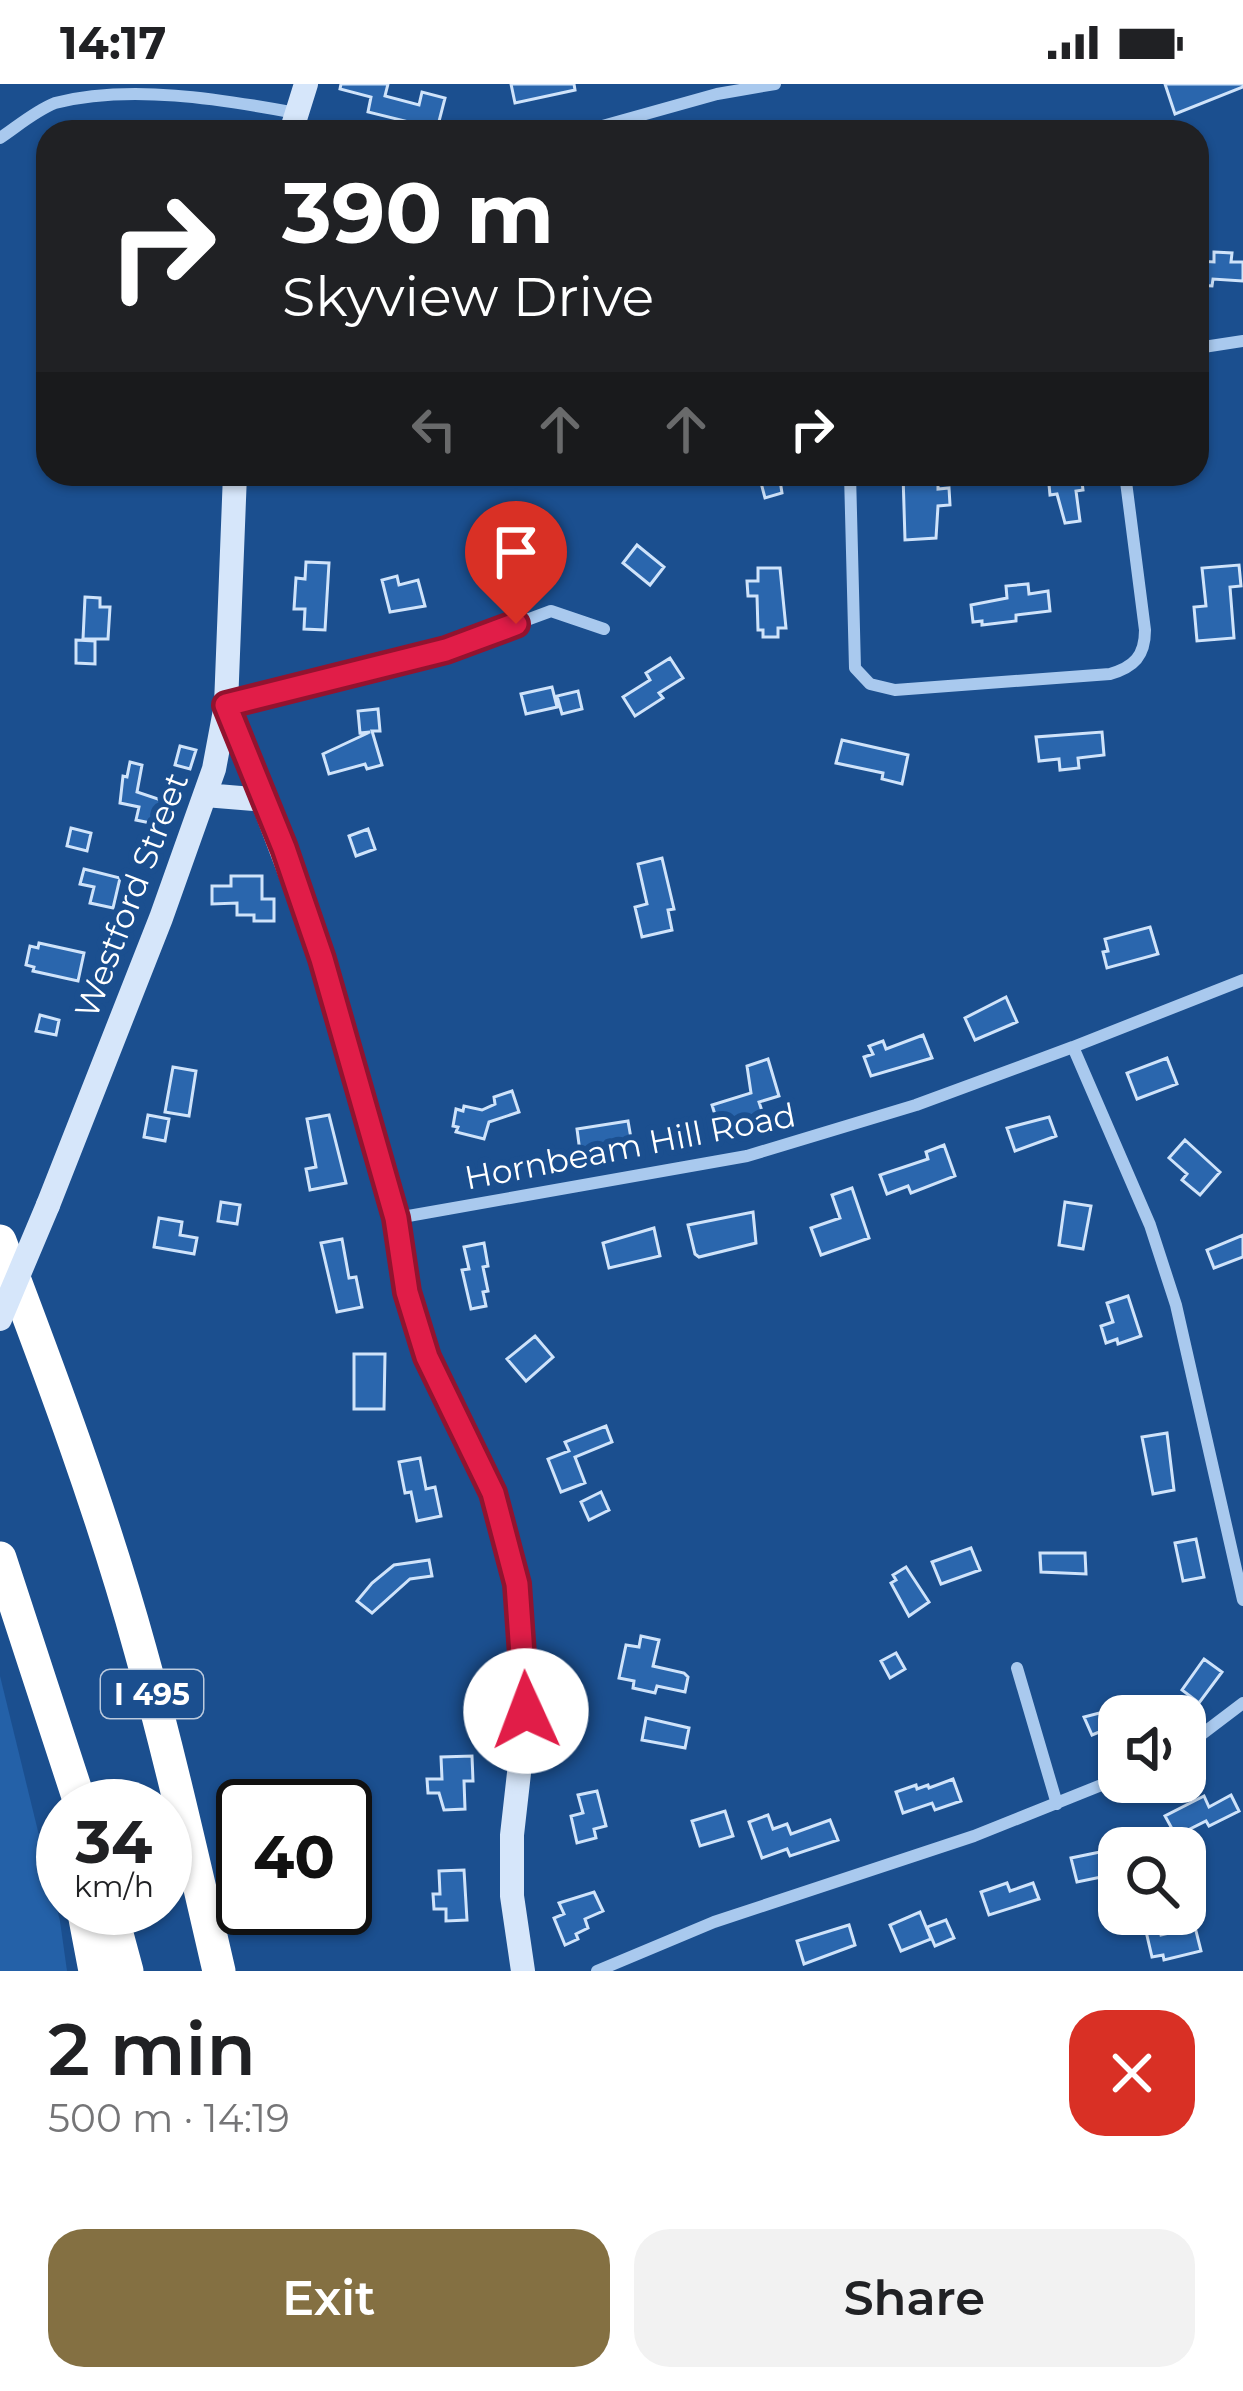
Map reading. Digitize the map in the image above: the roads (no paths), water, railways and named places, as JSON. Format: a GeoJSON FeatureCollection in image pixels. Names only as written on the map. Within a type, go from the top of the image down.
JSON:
{"type":"FeatureCollection","features":[{"type":"Feature","properties":{"kind":"highway","name":"I 495"},"geometry":{"type":"LineString","coordinates":[[0,1241],[68,1421],[139,1644],[177,1784],[219,1971]]}},
{"type":"Feature","properties":{"kind":"highway","name":"I 495"},"geometry":{"type":"LineString","coordinates":[[0,1558],[73,1779]]}},
{"type":"Feature","properties":{"kind":"highway"},"geometry":{"type":"LineString","coordinates":[[27,1632],[57,1779]]}},
{"type":"Feature","properties":{"kind":"highway"},"geometry":{"type":"LineString","coordinates":[[139,1644],[194,1798],[242,1971]]}},
{"type":"Feature","properties":{"kind":"highway"},"geometry":{"type":"LineString","coordinates":[[88,1935],[95,1971]]}},
{"type":"Feature","properties":{"kind":"highway"},"geometry":{"type":"LineString","coordinates":[[117,1935],[127,1971]]}},
{"type":"Feature","properties":{"kind":"street"},"geometry":{"type":"LineString","coordinates":[[295,120],[306,84]]}},
{"type":"Feature","properties":{"kind":"street"},"geometry":{"type":"LineString","coordinates":[[623,120],[717,94],[775,84]]}},
{"type":"Feature","properties":{"kind":"street"},"geometry":{"type":"LineString","coordinates":[[0,138],[54,103],[117,88],[185,94],[286,120]]}},
{"type":"Feature","properties":{"kind":"street"},"geometry":{"type":"LineString","coordinates":[[1209,346],[1243,341]]}},
{"type":"Feature","properties":{"kind":"street","name":"Westford Street"},"geometry":{"type":"LineString","coordinates":[[0,1319],[205,796],[226,705],[235,486]]}},
{"type":"Feature","properties":{"kind":"street"},"geometry":{"type":"LineString","coordinates":[[850,486],[855,668],[870,684],[905,690],[1110,674],[1136,662],[1145,630],[1127,486]]}},
{"type":"Feature","properties":{"kind":"street"},"geometry":{"type":"LineString","coordinates":[[523,1971],[512,1896],[514,1816],[526,1711],[517,1584],[493,1493],[427,1357],[407,1292],[396,1218],[319,950],[226,705],[446,650],[551,611],[604,629]]}},
{"type":"Feature","properties":{"kind":"street"},"geometry":{"type":"LineString","coordinates":[[205,796],[264,800]]}},
{"type":"Feature","properties":{"kind":"street","name":"Hornbeam Hill Road"},"geometry":{"type":"LineString","coordinates":[[396,1218],[747,1156],[916,1105],[1243,980]]}},
{"type":"Feature","properties":{"kind":"street"},"geometry":{"type":"LineString","coordinates":[[1073,1047],[1150,1225],[1176,1305],[1243,1600]]}},
{"type":"Feature","properties":{"kind":"street"},"geometry":{"type":"LineString","coordinates":[[1017,1668],[1057,1804]]}},
{"type":"Feature","properties":{"kind":"street"},"geometry":{"type":"LineString","coordinates":[[1206,1731],[1243,1703]]}},
{"type":"Feature","properties":{"kind":"street"},"geometry":{"type":"LineString","coordinates":[[597,1971],[714,1922],[974,1836],[1098,1787]]}}]}
